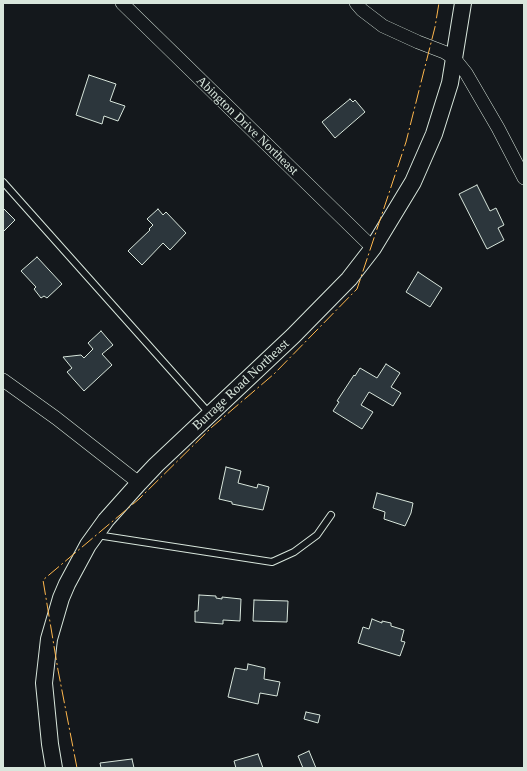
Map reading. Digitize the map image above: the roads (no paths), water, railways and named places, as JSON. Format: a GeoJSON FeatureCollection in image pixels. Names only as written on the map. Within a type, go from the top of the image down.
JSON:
{"type":"FeatureCollection","features":[{"type":"Feature","properties":{"kind":"street","name":"Abington Drive Northeast"},"geometry":{"type":"LineString","coordinates":[[122,3],[373,248]]}},
{"type":"Feature","properties":{"kind":"street"},"geometry":{"type":"LineString","coordinates":[[356,3],[362,10],[384,26],[444,52],[454,58],[466,73],[498,128],[524,178]]}},
{"type":"Feature","properties":{"kind":"street","name":"Burrage Road Northeast"},"geometry":{"type":"LineString","coordinates":[[54,768],[44,683],[49,639],[61,598],[67,584],[88,545],[106,520],[139,483],[298,331],[349,279],[373,248],[413,182],[434,134],[450,82],[462,3]]}},
{"type":"Feature","properties":{"kind":"street"},"geometry":{"type":"LineString","coordinates":[[3,380],[56,418],[139,483]]}},
{"type":"Feature","properties":{"kind":"lane"},"geometry":{"type":"LineString","coordinates":[[3,182],[210,414]]}},
{"type":"Feature","properties":{"kind":"lane"},"geometry":{"type":"LineString","coordinates":[[96,534],[272,562],[294,552],[317,535],[331,515]]}}]}
